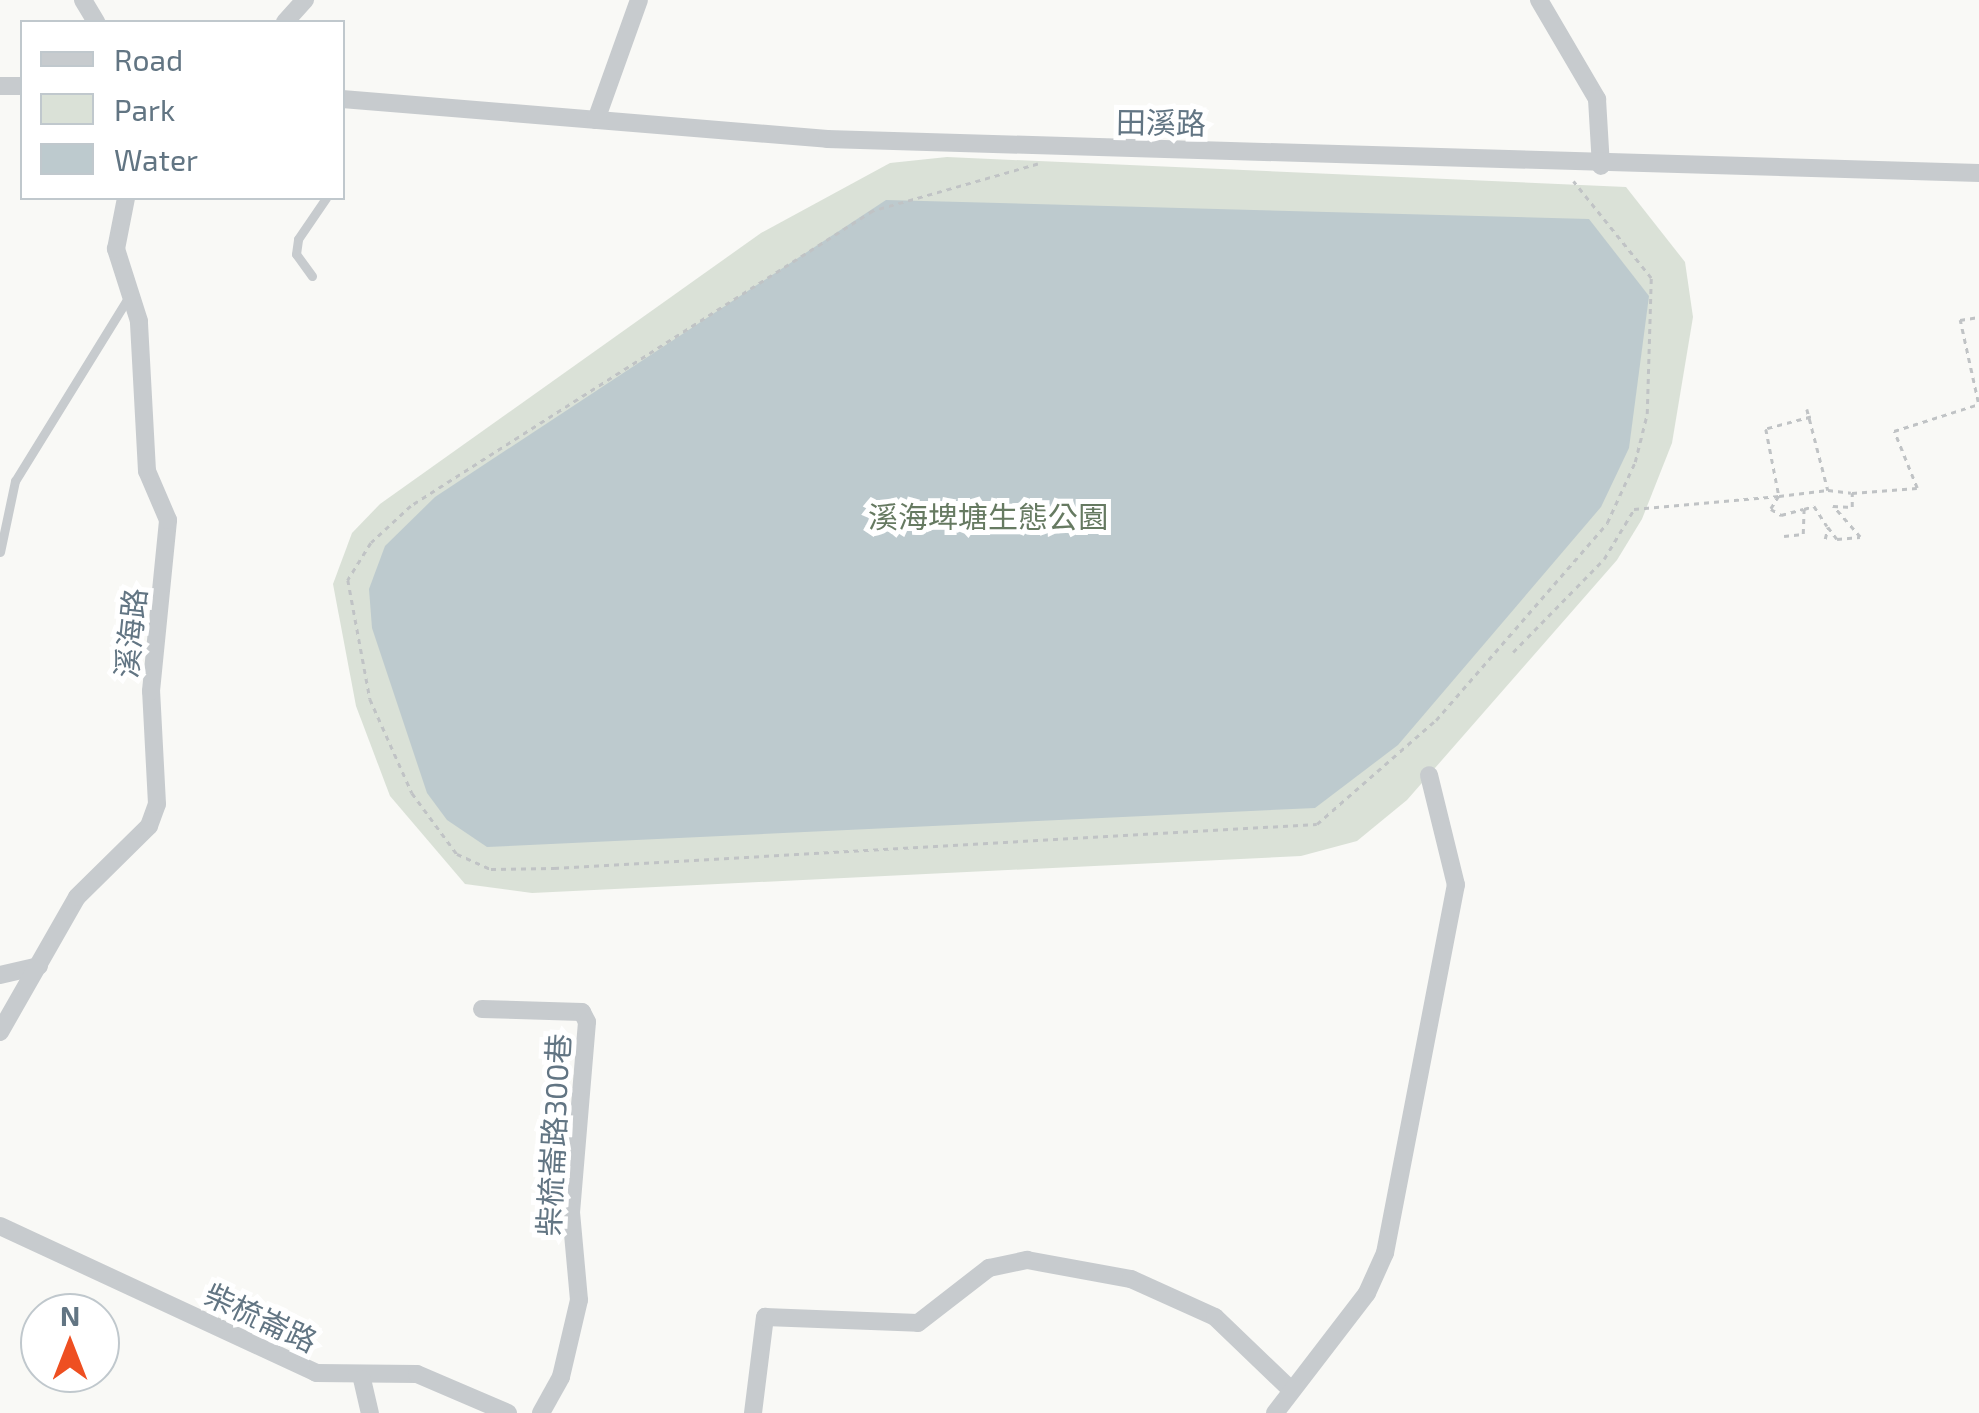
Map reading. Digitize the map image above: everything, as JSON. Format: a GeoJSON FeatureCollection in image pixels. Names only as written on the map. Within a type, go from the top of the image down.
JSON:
{"type":"FeatureCollection","features":[{"type":"Feature","properties":{"kind":"street"},"geometry":{"type":"LineString","coordinates":[[288,20],[304,0]]}},
{"type":"Feature","properties":{"kind":"street"},"geometry":{"type":"LineString","coordinates":[[596,120],[640,0]]}},
{"type":"Feature","properties":{"kind":"street"},"geometry":{"type":"LineString","coordinates":[[1539,0],[1598,99],[1602,166]]}},
{"type":"Feature","properties":{"kind":"street","name":"田溪路"},"geometry":{"type":"LineString","coordinates":[[345,98],[596,120],[1059,147],[1602,166],[1979,173]]}},
{"type":"Feature","properties":{"kind":"street","name":"溪海路"},"geometry":{"type":"LineString","coordinates":[[0,1032],[76,897],[149,826],[157,804],[152,691],[168,520],[147,471],[144,373],[130,295],[116,248],[126,200]]}},
{"type":"Feature","properties":{"kind":"street"},"geometry":{"type":"LineString","coordinates":[[1275,1413],[1366,1293],[1385,1253],[1456,885],[1429,775]]}},
{"type":"Feature","properties":{"kind":"street"},"geometry":{"type":"LineString","coordinates":[[0,975],[39,966]]}},
{"type":"Feature","properties":{"kind":"street","name":"柴梳崙路300巷"},"geometry":{"type":"LineString","coordinates":[[482,1009],[582,1012],[587,1022],[572,1212],[580,1300],[561,1377],[541,1413]]}},
{"type":"Feature","properties":{"kind":"street","name":"柴梳崙路"},"geometry":{"type":"LineString","coordinates":[[0,1226],[316,1373],[362,1379],[417,1374],[508,1413]]}},
{"type":"Feature","properties":{"kind":"street"},"geometry":{"type":"LineString","coordinates":[[753,1413],[765,1318],[918,1323],[989,1268],[1027,1260],[1131,1279],[1215,1318],[1290,1389]]}},
{"type":"Feature","properties":{"kind":"street"},"geometry":{"type":"LineString","coordinates":[[362,1379],[370,1413]]}},
{"type":"Feature","properties":{"kind":"lane"},"geometry":{"type":"LineString","coordinates":[[312,276],[296,254],[298,239],[325,200]]}},
{"type":"Feature","properties":{"kind":"lane"},"geometry":{"type":"LineString","coordinates":[[0,552],[15,481],[130,295]]}},
{"type":"Feature","properties":{"kind":"path"},"geometry":{"type":"LineString","coordinates":[[1059,147],[1036,165],[971,188],[873,212],[411,506],[371,543],[348,580],[370,699],[412,793],[457,854],[490,869],[554,868],[1318,824],[1436,720],[1607,523],[1635,462],[1647,414],[1651,278],[1566,164]]}},
{"type":"Feature","properties":{"kind":"path"},"geometry":{"type":"LineString","coordinates":[[1513,652],[1604,559],[1634,508],[1828,490],[1852,494],[1917,488],[1894,431],[1979,404],[1960,320],[1979,317]]}},
{"type":"Feature","properties":{"kind":"path"},"geometry":{"type":"LineString","coordinates":[[1807,409],[1828,490]]}},
{"type":"Feature","properties":{"kind":"path"},"geometry":{"type":"LineString","coordinates":[[1811,417],[1766,430],[1779,496],[1771,509],[1782,516],[1814,506],[1836,539],[1860,537],[1833,506],[1852,507],[1852,494]]}},
{"type":"Feature","properties":{"kind":"path"},"geometry":{"type":"LineString","coordinates":[[1784,536],[1803,534],[1804,508]]}},
{"type":"Feature","properties":{"kind":"path"},"geometry":{"type":"LineString","coordinates":[[1825,539],[1828,527]]}},
{"type":"Feature","properties":{"kind":"green space","name":"溪海埤塘生態公園"},"geometry":{"type":"Polygon","coordinates":[[[947,157],[1626,187],[1685,262],[1693,317],[1672,443],[1642,519],[1617,560],[1407,800],[1357,841],[1301,856],[532,893],[465,884],[390,796],[356,706],[333,584],[352,533],[380,504],[761,233],[890,163],[947,157]]]}},
{"type":"Feature","properties":{"kind":"water","name":"溪海埤塘生態公園"},"geometry":{"type":"Polygon","coordinates":[[[886,200],[1589,219],[1649,296],[1629,448],[1601,507],[1398,745],[1315,808],[487,847],[447,820],[427,793],[372,628],[369,589],[385,546],[435,497],[886,200]]]}}]}
